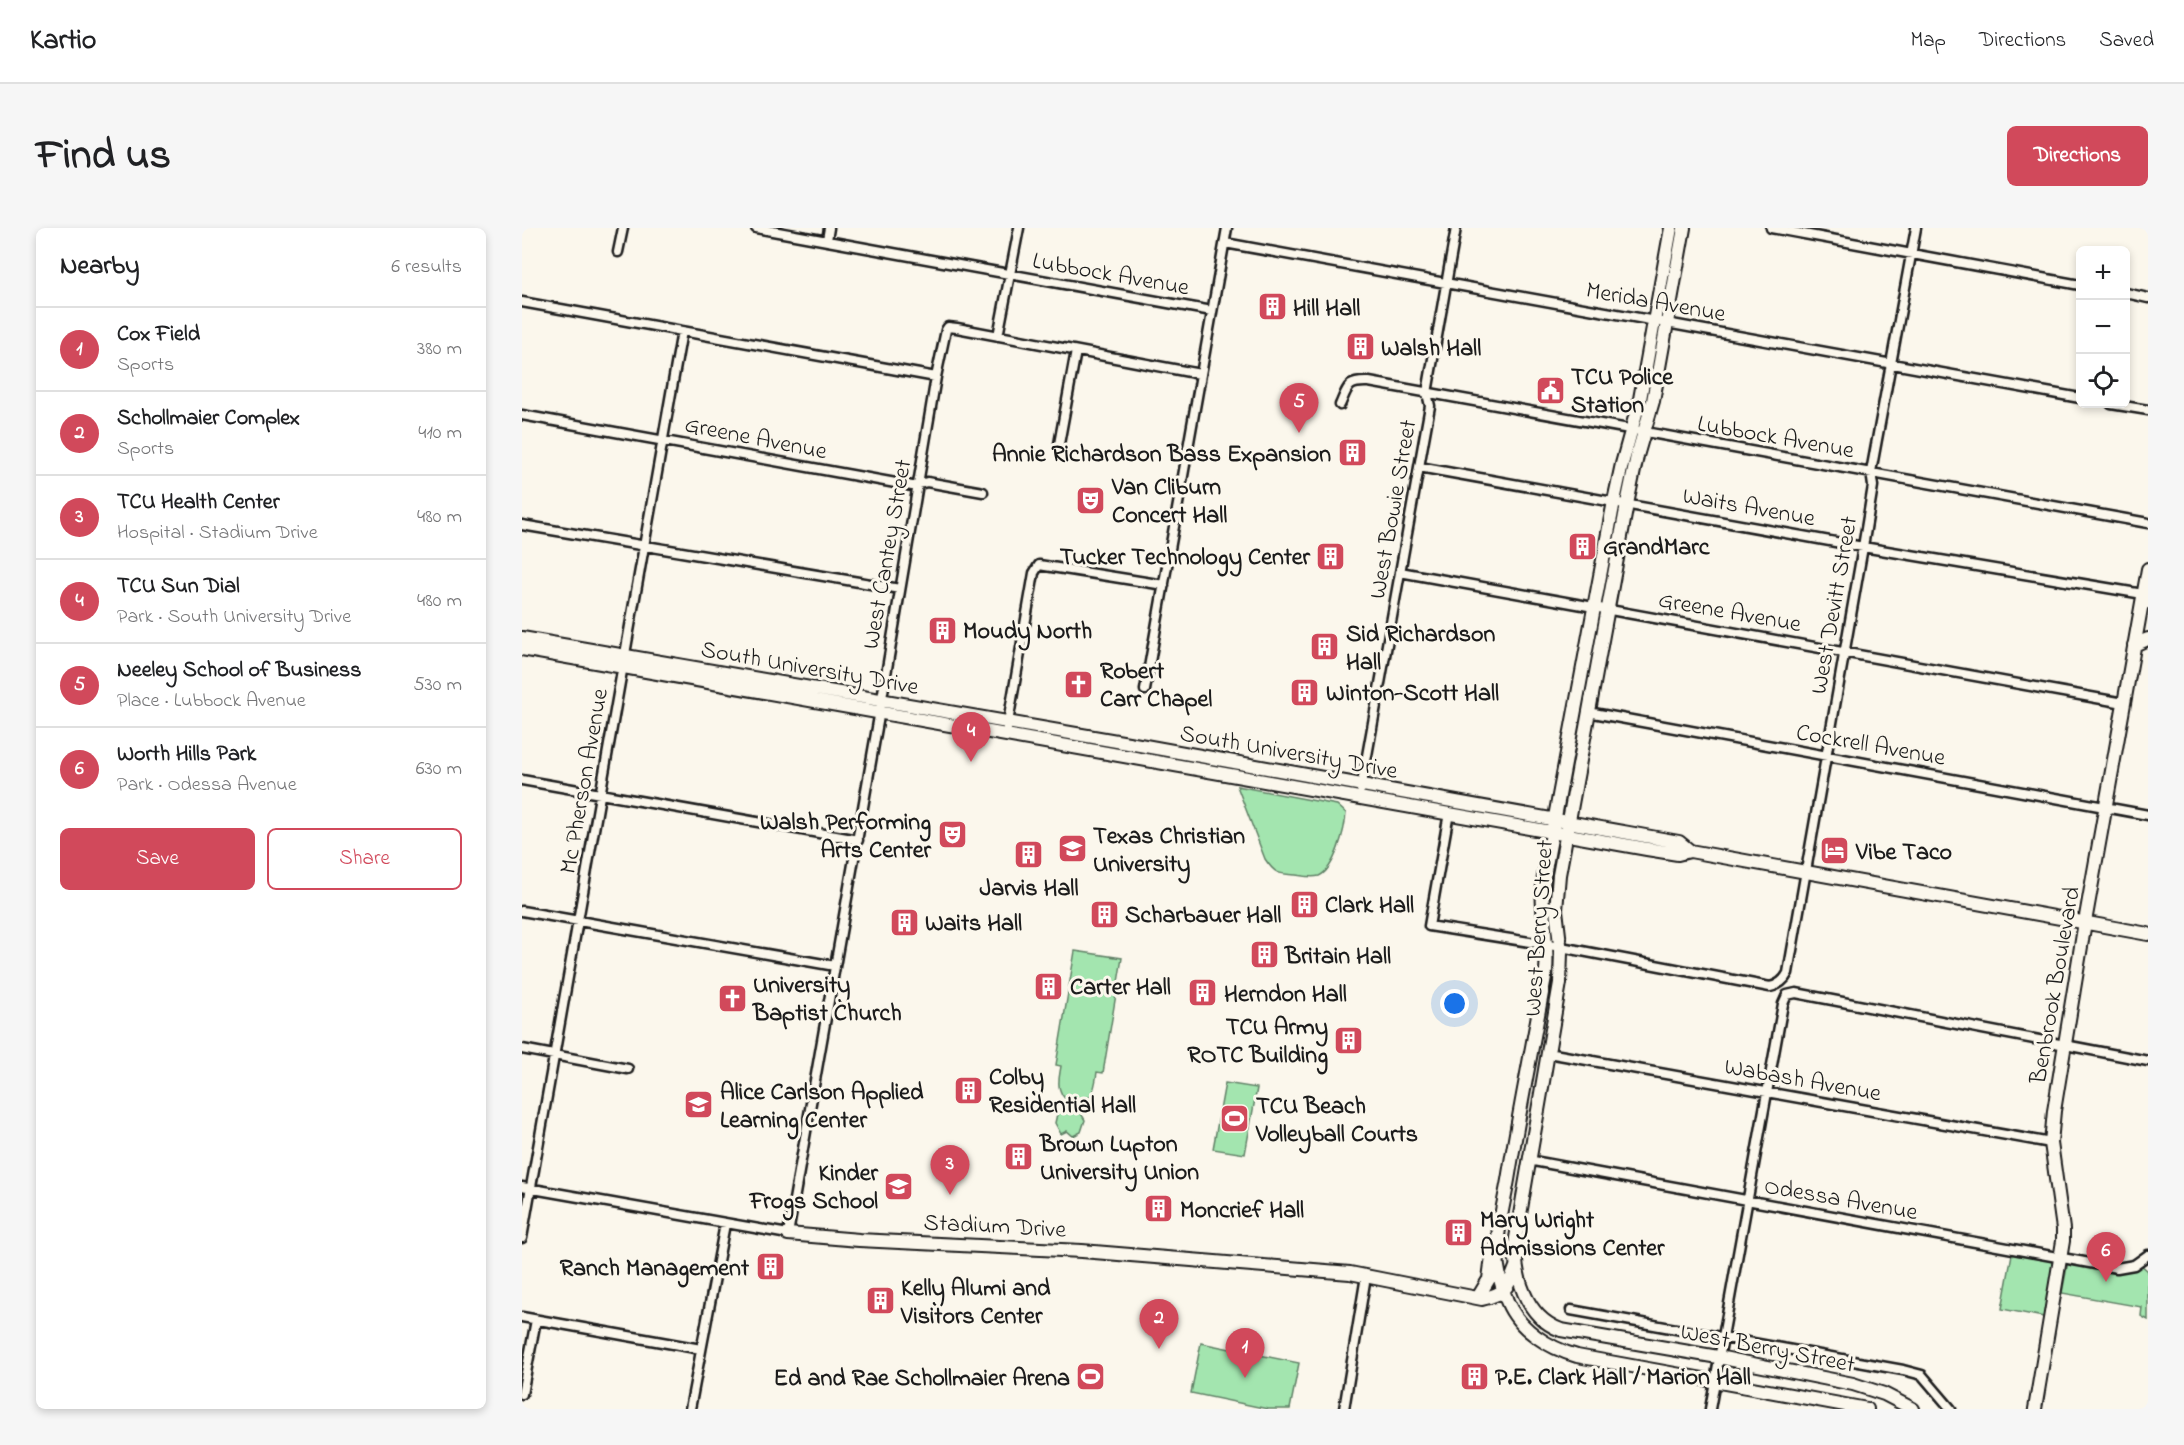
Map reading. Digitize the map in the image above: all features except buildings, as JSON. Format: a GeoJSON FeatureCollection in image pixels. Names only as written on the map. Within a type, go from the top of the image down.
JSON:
{"type":"FeatureCollection","features":[{"type":"Feature","properties":{"kind":"main road","name":"West Berry Street"},"geometry":{"type":"LineString","coordinates":[[1671,228],[1653,401],[1638,431],[1637,456],[1620,503],[1601,608],[1588,712],[1559,874],[1556,910],[1561,946],[1560,983],[1528,1160],[1516,1238],[1516,1267],[1521,1284],[1534,1311],[1549,1325],[1570,1333],[1719,1357],[1853,1384],[1884,1394],[1913,1409]]}},
{"type":"Feature","properties":{"kind":"main road","name":"West Berry Street"},"geometry":{"type":"LineString","coordinates":[[1660,322],[1684,228]]}},
{"type":"Feature","properties":{"kind":"main road","name":"Benbrook Boulevard"},"geometry":{"type":"LineString","coordinates":[[2035,1409],[2061,1258],[2063,1229],[2051,1143],[2085,922],[2134,645],[2146,599],[2148,569]]}},
{"type":"Feature","properties":{"kind":"main road","name":"West Berry Street"},"geometry":{"type":"LineString","coordinates":[[1601,608],[1582,669],[1544,876],[1542,914],[1547,963],[1502,1217],[1497,1262],[1507,1301],[1513,1312],[1535,1336],[1565,1352],[1867,1409]]}},
{"type":"Feature","properties":{"kind":"main road","name":"South University Drive"},"geometry":{"type":"LineString","coordinates":[[522,638],[624,661],[1567,829],[1679,842],[1690,851],[2148,934]]}},
{"type":"Feature","properties":{"kind":"main road"},"geometry":{"type":"LineString","coordinates":[[2134,645],[2148,639]]}},
{"type":"Feature","properties":{"kind":"main road","name":"South University Drive"},"geometry":{"type":"LineString","coordinates":[[522,649],[624,661]]}},
{"type":"Feature","properties":{"kind":"main road"},"geometry":{"type":"LineString","coordinates":[[1582,669],[1586,678],[1584,705],[1588,712]]}},
{"type":"Feature","properties":{"kind":"main road","name":"South University Drive"},"geometry":{"type":"LineString","coordinates":[[1361,791],[1449,813],[1553,826]]}},
{"type":"Feature","properties":{"kind":"main road"},"geometry":{"type":"LineString","coordinates":[[1543,891],[1549,912],[1552,939],[1554,943],[1561,946]]}},
{"type":"Feature","properties":{"kind":"main road"},"geometry":{"type":"LineString","coordinates":[[1544,983],[1547,998],[1542,1038],[1548,1053]]}},
{"type":"Feature","properties":{"kind":"main road"},"geometry":{"type":"LineString","coordinates":[[1531,1055],[1538,1065],[1532,1104],[1536,1115]]}},
{"type":"Feature","properties":{"kind":"main road"},"geometry":{"type":"LineString","coordinates":[[1502,1217],[1495,1239],[1489,1279],[1481,1297],[1513,1312]]}},
{"type":"Feature","properties":{"kind":"main road","name":"Stadium Drive"},"geometry":{"type":"LineString","coordinates":[[788,1234],[856,1240],[1082,1251],[1350,1272],[1466,1297],[1500,1295],[1504,1290]]}},
{"type":"Feature","properties":{"kind":"main road"},"geometry":{"type":"LineString","coordinates":[[1516,1267],[1511,1281],[1504,1290],[1518,1296],[1534,1311]]}},
{"type":"Feature","properties":{"kind":"street"},"geometry":{"type":"LineString","coordinates":[[618,252],[623,228]]}},
{"type":"Feature","properties":{"kind":"street","name":"Lubbock Avenue"},"geometry":{"type":"LineString","coordinates":[[756,228],[1212,311]]}},
{"type":"Feature","properties":{"kind":"street"},"geometry":{"type":"LineString","coordinates":[[827,240],[829,228]]}},
{"type":"Feature","properties":{"kind":"street"},"geometry":{"type":"LineString","coordinates":[[1019,228],[998,336],[1200,374]]}},
{"type":"Feature","properties":{"kind":"street"},"geometry":{"type":"LineString","coordinates":[[1145,690],[1227,228]]}},
{"type":"Feature","properties":{"kind":"street","name":"West Bowie Street"},"geometry":{"type":"LineString","coordinates":[[1361,791],[1430,406],[1427,393],[1456,228]]}},
{"type":"Feature","properties":{"kind":"street"},"geometry":{"type":"LineString","coordinates":[[1771,228],[2076,284]]}},
{"type":"Feature","properties":{"kind":"street","name":"West Devitt Street"},"geometry":{"type":"LineString","coordinates":[[1561,946],[1770,987],[1778,985],[1788,973],[1863,547],[1873,486],[1871,472],[1916,228]]}},
{"type":"Feature","properties":{"kind":"street","name":"Merida Avenue"},"geometry":{"type":"LineString","coordinates":[[1224,243],[2076,397]]}},
{"type":"Feature","properties":{"kind":"street"},"geometry":{"type":"LineString","coordinates":[[2130,294],[2148,297]]}},
{"type":"Feature","properties":{"kind":"street"},"geometry":{"type":"LineString","coordinates":[[522,302],[936,377]]}},
{"type":"Feature","properties":{"kind":"street","name":"West Cantey Street"},"geometry":{"type":"LineString","coordinates":[[788,1234],[858,840],[936,377],[948,327],[998,336]]}},
{"type":"Feature","properties":{"kind":"street","name":"Mc Pherson Avenue"},"geometry":{"type":"LineString","coordinates":[[522,1238],[526,1187],[554,1055],[682,331]]}},
{"type":"Feature","properties":{"kind":"street"},"geometry":{"type":"LineString","coordinates":[[1059,444],[1076,351]]}},
{"type":"Feature","properties":{"kind":"street","name":"Lubbock Avenue"},"geometry":{"type":"LineString","coordinates":[[1341,405],[1349,386],[1355,381],[2148,523]]}},
{"type":"Feature","properties":{"kind":"street"},"geometry":{"type":"LineString","coordinates":[[2130,407],[2148,410]]}},
{"type":"Feature","properties":{"kind":"street","name":"Greene Avenue"},"geometry":{"type":"LineString","coordinates":[[522,415],[912,486],[927,482],[982,492]]}},
{"type":"Feature","properties":{"kind":"street","name":"Waits Avenue"},"geometry":{"type":"LineString","coordinates":[[1419,467],[2146,599]]}},
{"type":"Feature","properties":{"kind":"street"},"geometry":{"type":"LineString","coordinates":[[522,525],[900,589]]}},
{"type":"Feature","properties":{"kind":"street"},"geometry":{"type":"LineString","coordinates":[[1007,728],[1034,573],[1037,567],[1041,564],[1164,585]]}},
{"type":"Feature","properties":{"kind":"street","name":"Greene Avenue"},"geometry":{"type":"LineString","coordinates":[[1400,572],[2124,703]]}},
{"type":"Feature","properties":{"kind":"street","name":"Cockrell Avenue"},"geometry":{"type":"LineString","coordinates":[[1588,712],[2148,815]]}},
{"type":"Feature","properties":{"kind":"street"},"geometry":{"type":"LineString","coordinates":[[522,780],[858,840]]}},
{"type":"Feature","properties":{"kind":"street"},"geometry":{"type":"LineString","coordinates":[[1449,813],[1429,926],[1546,946],[1561,946]]}},
{"type":"Feature","properties":{"kind":"street"},"geometry":{"type":"LineString","coordinates":[[522,911],[835,966]]}},
{"type":"Feature","properties":{"kind":"street"},"geometry":{"type":"LineString","coordinates":[[1710,1409],[1783,1004],[1787,995],[1796,993],[2148,1061]]}},
{"type":"Feature","properties":{"kind":"street"},"geometry":{"type":"LineString","coordinates":[[522,1049],[628,1069]]}},
{"type":"Feature","properties":{"kind":"street","name":"Wabash Avenue"},"geometry":{"type":"LineString","coordinates":[[1548,1053],[2051,1143]]}},
{"type":"Feature","properties":{"kind":"street","name":"Odessa Avenue"},"geometry":{"type":"LineString","coordinates":[[1528,1160],[2117,1268],[2134,1265],[2147,1256]]}},
{"type":"Feature","properties":{"kind":"street","name":"Stadium Drive"},"geometry":{"type":"LineString","coordinates":[[526,1187],[788,1234]]}},
{"type":"Feature","properties":{"kind":"street"},"geometry":{"type":"LineString","coordinates":[[690,1409],[725,1224]]}},
{"type":"Feature","properties":{"kind":"street"},"geometry":{"type":"LineString","coordinates":[[1344,1409],[1366,1276]]}},
{"type":"Feature","properties":{"kind":"street"},"geometry":{"type":"LineString","coordinates":[[1571,1310],[1922,1375],[1951,1409]]}},
{"type":"Feature","properties":{"kind":"street"},"geometry":{"type":"LineString","coordinates":[[522,1317],[701,1349]]}},
{"type":"Feature","properties":{"kind":"street"},"geometry":{"type":"LineString","coordinates":[[522,1394],[536,1320]]}},
{"type":"Feature","properties":{"kind":"green space"},"geometry":{"type":"Polygon","coordinates":[[[1237,786],[1337,805],[1346,813],[1338,848],[1325,872],[1319,876],[1308,877],[1274,870],[1265,859],[1237,786]]]}},
{"type":"Feature","properties":{"kind":"green space"},"geometry":{"type":"Polygon","coordinates":[[[1075,951],[1122,958],[1103,1073],[1097,1072],[1091,1095],[1078,1102],[1069,1101],[1062,1095],[1059,1084],[1061,1066],[1056,1065],[1075,951]]]}},
{"type":"Feature","properties":{"kind":"green space","name":"TCU Beach Volleyball Courts"},"geometry":{"type":"Polygon","coordinates":[[[1225,1083],[1257,1088],[1245,1154],[1213,1149],[1225,1083]]]}},
{"type":"Feature","properties":{"kind":"green space"},"geometry":{"type":"Polygon","coordinates":[[[1068,1107],[1079,1110],[1085,1120],[1081,1132],[1073,1136],[1067,1131],[1061,1134],[1055,1123],[1057,1114],[1068,1107]]]}},
{"type":"Feature","properties":{"kind":"green space"},"geometry":{"type":"Polygon","coordinates":[[[2012,1254],[2054,1261],[2044,1317],[2002,1309],[2012,1254]]]}},
{"type":"Feature","properties":{"kind":"green space"},"geometry":{"type":"Polygon","coordinates":[[[2068,1262],[2114,1270],[2141,1265],[2148,1271],[2148,1320],[2141,1316],[2142,1307],[2062,1293],[2068,1262]]]}},
{"type":"Feature","properties":{"kind":"green space"},"geometry":{"type":"Polygon","coordinates":[[[1201,1343],[1299,1363],[1290,1409],[1268,1409],[1191,1393],[1201,1343]]]}},
{"type":"Feature","properties":{"kind":"place","name":"Hill Hall"},"geometry":{"type":"Point","coordinates":[1272,307]}},
{"type":"Feature","properties":{"kind":"place","name":"Walsh Hall"},"geometry":{"type":"Point","coordinates":[1360,347]}},
{"type":"Feature","properties":{"kind":"place","name":"TCU Police Station"},"geometry":{"type":"Point","coordinates":[1550,390]}},
{"type":"Feature","properties":{"kind":"place","name":"Neeley School of Business"},"geometry":{"type":"Point","coordinates":[1299,433]}},
{"type":"Feature","properties":{"kind":"place","name":"Annie Richardson Bass Expansion"},"geometry":{"type":"Point","coordinates":[1352,453]}},
{"type":"Feature","properties":{"kind":"place","name":"Van Cliburn Concert Hall"},"geometry":{"type":"Point","coordinates":[1091,500]}},
{"type":"Feature","properties":{"kind":"place","name":"GrandMarc"},"geometry":{"type":"Point","coordinates":[1582,546]}},
{"type":"Feature","properties":{"kind":"place","name":"Tucker Technology Center"},"geometry":{"type":"Point","coordinates":[1331,556]}},
{"type":"Feature","properties":{"kind":"place","name":"Moudy North"},"geometry":{"type":"Point","coordinates":[942,630]}},
{"type":"Feature","properties":{"kind":"place","name":"Sid Richardson Hall"},"geometry":{"type":"Point","coordinates":[1325,647]}},
{"type":"Feature","properties":{"kind":"place","name":"Robert Carr Chapel"},"geometry":{"type":"Point","coordinates":[1079,684]}},
{"type":"Feature","properties":{"kind":"place","name":"Winton-Scott Hall"},"geometry":{"type":"Point","coordinates":[1305,692]}},
{"type":"Feature","properties":{"kind":"place","name":"TCU Sun Dial"},"geometry":{"type":"Point","coordinates":[971,762]}},
{"type":"Feature","properties":{"kind":"place","name":"Walsh Performing Arts Center"},"geometry":{"type":"Point","coordinates":[952,835]}},
{"type":"Feature","properties":{"kind":"place","name":"Texas Christian University"},"geometry":{"type":"Point","coordinates":[1072,849]}},
{"type":"Feature","properties":{"kind":"place","name":"Vibe Taco"},"geometry":{"type":"Point","coordinates":[1835,851]}},
{"type":"Feature","properties":{"kind":"place","name":"Jarvis Hall"},"geometry":{"type":"Point","coordinates":[1029,854]}},
{"type":"Feature","properties":{"kind":"place","name":"Clark Hall"},"geometry":{"type":"Point","coordinates":[1304,904]}},
{"type":"Feature","properties":{"kind":"place","name":"Scharbauer Hall"},"geometry":{"type":"Point","coordinates":[1104,914]}},
{"type":"Feature","properties":{"kind":"place","name":"Waits Hall"},"geometry":{"type":"Point","coordinates":[904,922]}},
{"type":"Feature","properties":{"kind":"place","name":"Britain Hall"},"geometry":{"type":"Point","coordinates":[1264,955]}},
{"type":"Feature","properties":{"kind":"place","name":"Carter Hall"},"geometry":{"type":"Point","coordinates":[1049,986]}},
{"type":"Feature","properties":{"kind":"place","name":"Herndon Hall"},"geometry":{"type":"Point","coordinates":[1203,993]}},
{"type":"Feature","properties":{"kind":"place","name":"University Baptist Church"},"geometry":{"type":"Point","coordinates":[732,998]}},
{"type":"Feature","properties":{"kind":"place","name":"TCU Army ROTC Building"},"geometry":{"type":"Point","coordinates":[1349,1040]}},
{"type":"Feature","properties":{"kind":"place","name":"Colby Residential Hall"},"geometry":{"type":"Point","coordinates":[968,1090]}},
{"type":"Feature","properties":{"kind":"place","name":"Alice Carlson Applied Learning Center"},"geometry":{"type":"Point","coordinates":[699,1105]}},
{"type":"Feature","properties":{"kind":"place","name":"TCU Beach Volleyball Courts"},"geometry":{"type":"Point","coordinates":[1235,1119]}},
{"type":"Feature","properties":{"kind":"place","name":"Brown Lupton University Union"},"geometry":{"type":"Point","coordinates":[1019,1157]}},
{"type":"Feature","properties":{"kind":"place","name":"Kinder Frogs School"},"geometry":{"type":"Point","coordinates":[899,1186]}},
{"type":"Feature","properties":{"kind":"place","name":"TCU Health Center"},"geometry":{"type":"Point","coordinates":[950,1195]}},
{"type":"Feature","properties":{"kind":"place","name":"Moncrief Hall"},"geometry":{"type":"Point","coordinates":[1159,1209]}},
{"type":"Feature","properties":{"kind":"place","name":"Mary Wright Admissions Center"},"geometry":{"type":"Point","coordinates":[1459,1233]}},
{"type":"Feature","properties":{"kind":"place","name":"Ranch Management"},"geometry":{"type":"Point","coordinates":[770,1267]}},
{"type":"Feature","properties":{"kind":"place","name":"Worth Hills Park"},"geometry":{"type":"Point","coordinates":[2106,1282]}},
{"type":"Feature","properties":{"kind":"place","name":"Kelly Alumi and Visitors Center"},"geometry":{"type":"Point","coordinates":[880,1301]}},
{"type":"Feature","properties":{"kind":"place","name":"Schollmaier Complex"},"geometry":{"type":"Point","coordinates":[1159,1349]}},
{"type":"Feature","properties":{"kind":"place","name":"P.E. Clark Hall / Marion Hall"},"geometry":{"type":"Point","coordinates":[1474,1376]}},
{"type":"Feature","properties":{"kind":"place","name":"Ed and Rae Schollmaier Arena"},"geometry":{"type":"Point","coordinates":[1091,1377]}},
{"type":"Feature","properties":{"kind":"place","name":"Cox Field"},"geometry":{"type":"Point","coordinates":[1245,1378]}}]}
